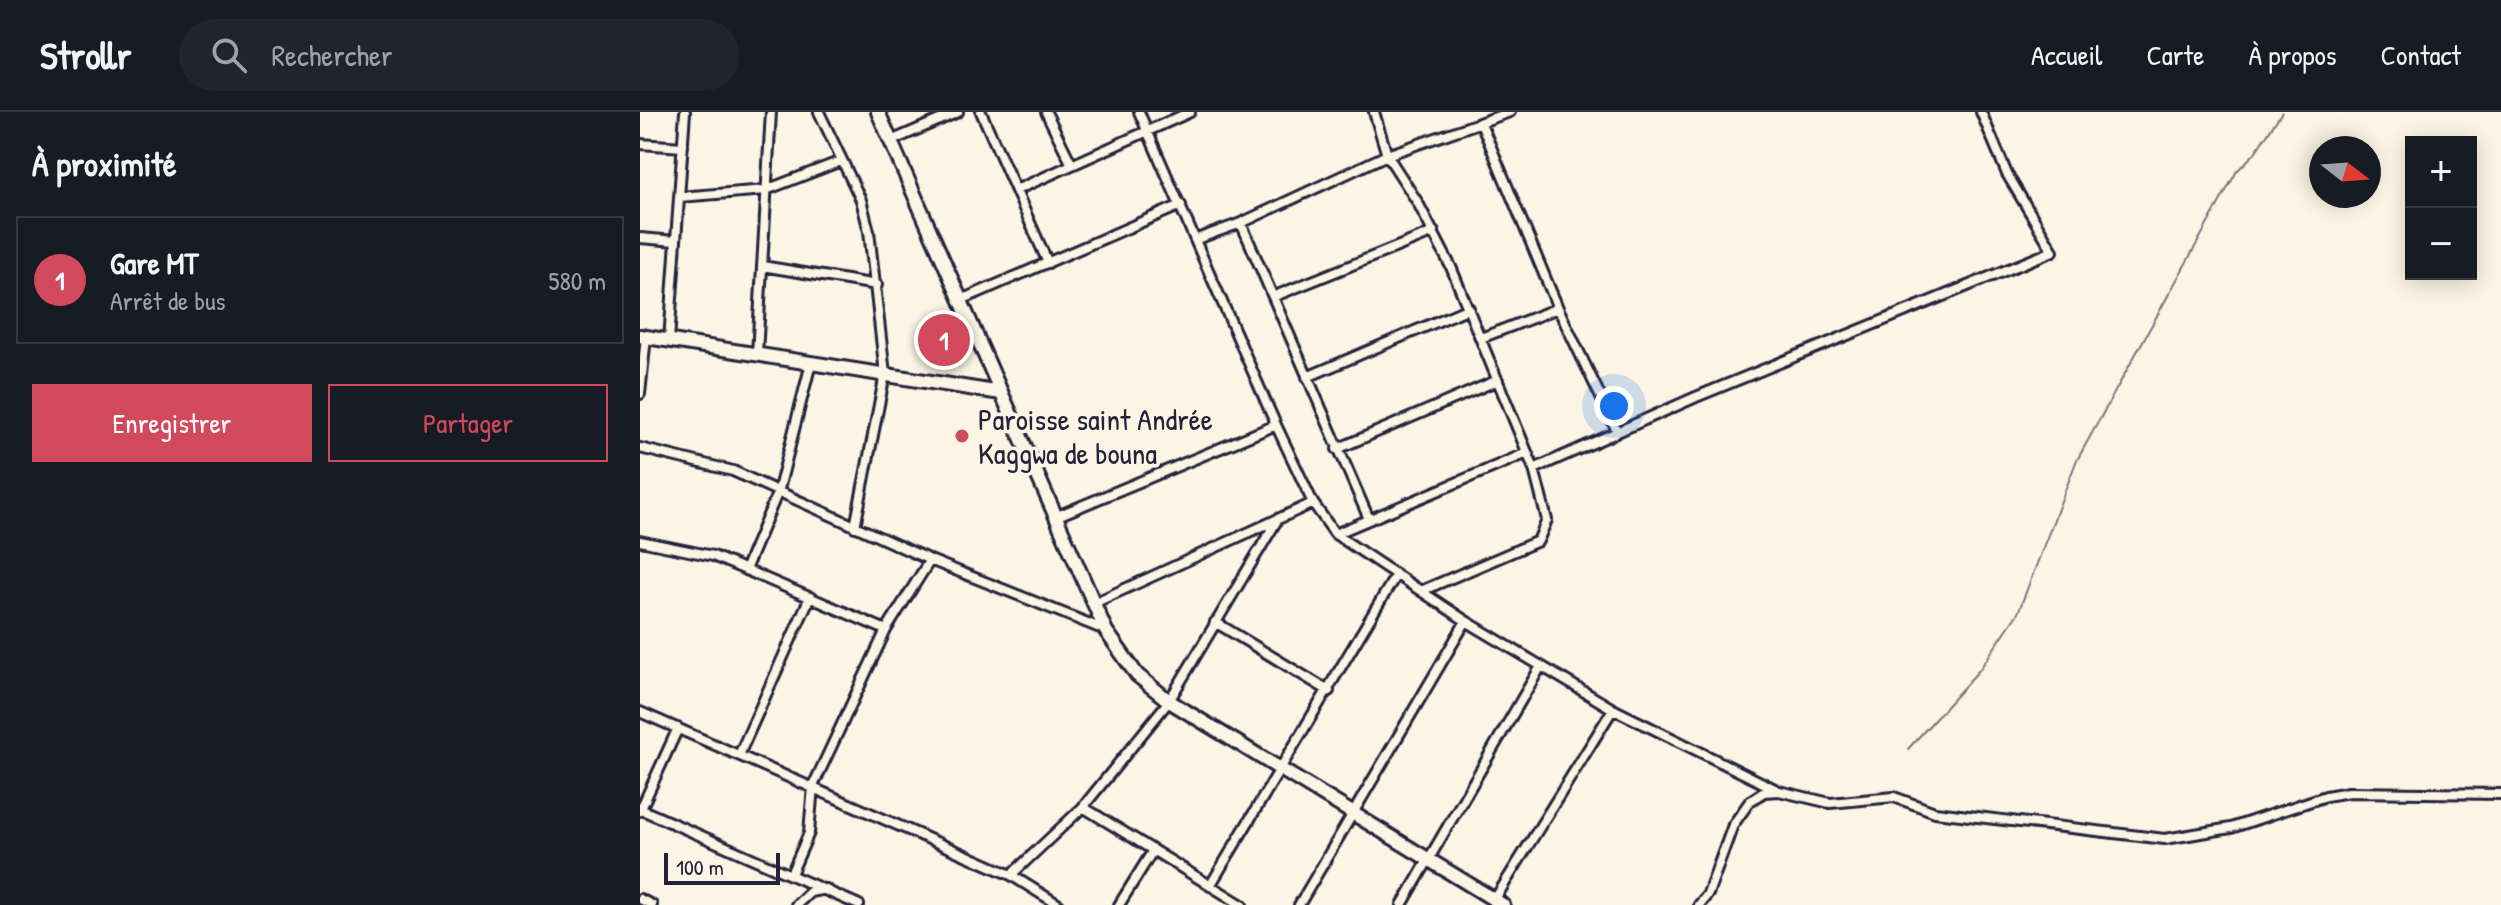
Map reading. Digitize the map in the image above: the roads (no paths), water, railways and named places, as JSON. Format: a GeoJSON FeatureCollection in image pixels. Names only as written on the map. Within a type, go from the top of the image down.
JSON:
{"type":"FeatureCollection","features":[{"type":"Feature","properties":{"kind":"street"},"geometry":{"type":"LineString","coordinates":[[669,341],[685,112]]}},
{"type":"Feature","properties":{"kind":"street"},"geometry":{"type":"LineString","coordinates":[[757,354],[771,112]]}},
{"type":"Feature","properties":{"kind":"street"},"geometry":{"type":"LineString","coordinates":[[819,112],[861,200],[877,285],[885,374],[855,527]]}},
{"type":"Feature","properties":{"kind":"street"},"geometry":{"type":"LineString","coordinates":[[878,112],[1106,631],[1137,675],[1169,701],[1500,903],[1613,709]]}},
{"type":"Feature","properties":{"kind":"street"},"geometry":{"type":"LineString","coordinates":[[891,141],[958,112]]}},
{"type":"Feature","properties":{"kind":"street"},"geometry":{"type":"LineString","coordinates":[[981,112],[1048,263]]}},
{"type":"Feature","properties":{"kind":"street"},"geometry":{"type":"LineString","coordinates":[[1046,112],[1072,165]]}},
{"type":"Feature","properties":{"kind":"street"},"geometry":{"type":"LineString","coordinates":[[1139,112],[1276,425],[1313,503],[1335,534],[1466,621],[1613,709],[1779,791],[1830,803],[1894,797],[1935,812],[2159,839],[2231,828],[2349,792],[2501,794]]}},
{"type":"Feature","properties":{"kind":"street"},"geometry":{"type":"LineString","coordinates":[[1016,190],[1190,112]]}},
{"type":"Feature","properties":{"kind":"street"},"geometry":{"type":"LineString","coordinates":[[1374,112],[1387,155],[1434,232],[1469,308],[1534,469],[1546,511],[1543,535],[1538,541],[1421,591]]}},
{"type":"Feature","properties":{"kind":"street"},"geometry":{"type":"LineString","coordinates":[[1197,239],[1241,223],[1387,155],[1510,112]]}},
{"type":"Feature","properties":{"kind":"street"},"geometry":{"type":"LineString","coordinates":[[1534,469],[1617,431],[2053,251],[2007,174],[1981,112]]}},
{"type":"Feature","properties":{"kind":"street"},"geometry":{"type":"LineString","coordinates":[[1481,123],[1558,308],[1617,431]]}},
{"type":"Feature","properties":{"kind":"street"},"geometry":{"type":"LineString","coordinates":[[640,144],[683,147]]}},
{"type":"Feature","properties":{"kind":"street"},"geometry":{"type":"LineString","coordinates":[[679,197],[766,190],[841,161]]}},
{"type":"Feature","properties":{"kind":"street"},"geometry":{"type":"LineString","coordinates":[[961,300],[1181,205]]}},
{"type":"Feature","properties":{"kind":"street"},"geometry":{"type":"LineString","coordinates":[[1241,223],[1369,519]]}},
{"type":"Feature","properties":{"kind":"street"},"geometry":{"type":"LineString","coordinates":[[1275,296],[1434,232]]}},
{"type":"Feature","properties":{"kind":"street"},"geometry":{"type":"LineString","coordinates":[[640,238],[676,241]]}},
{"type":"Feature","properties":{"kind":"street"},"geometry":{"type":"LineString","coordinates":[[762,266],[877,285]]}},
{"type":"Feature","properties":{"kind":"street"},"geometry":{"type":"LineString","coordinates":[[1307,377],[1469,308]]}},
{"type":"Feature","properties":{"kind":"street"},"geometry":{"type":"LineString","coordinates":[[1481,338],[1558,308]]}},
{"type":"Feature","properties":{"kind":"street"},"geometry":{"type":"LineString","coordinates":[[640,394],[643,337],[1001,393]]}},
{"type":"Feature","properties":{"kind":"street"},"geometry":{"type":"LineString","coordinates":[[745,570],[779,489],[811,363]]}},
{"type":"Feature","properties":{"kind":"street"},"geometry":{"type":"LineString","coordinates":[[1337,449],[1498,380]]}},
{"type":"Feature","properties":{"kind":"street"},"geometry":{"type":"LineString","coordinates":[[1055,517],[1276,425]]}},
{"type":"Feature","properties":{"kind":"street"},"geometry":{"type":"LineString","coordinates":[[640,448],[704,462],[779,489],[930,560],[1106,631]]}},
{"type":"Feature","properties":{"kind":"street"},"geometry":{"type":"LineString","coordinates":[[1335,534],[1527,453]]}},
{"type":"Feature","properties":{"kind":"street"},"geometry":{"type":"LineString","coordinates":[[1094,603],[1313,503]]}},
{"type":"Feature","properties":{"kind":"street"},"geometry":{"type":"LineString","coordinates":[[1011,875],[1083,807],[1169,701],[1276,522]]}},
{"type":"Feature","properties":{"kind":"street"},"geometry":{"type":"LineString","coordinates":[[640,541],[688,549],[886,630]]}},
{"type":"Feature","properties":{"kind":"street"},"geometry":{"type":"LineString","coordinates":[[791,874],[809,833],[813,786],[886,630],[930,560]]}},
{"type":"Feature","properties":{"kind":"street"},"geometry":{"type":"LineString","coordinates":[[1210,886],[1396,575]]}},
{"type":"Feature","properties":{"kind":"street"},"geometry":{"type":"LineString","coordinates":[[739,755],[810,597]]}},
{"type":"Feature","properties":{"kind":"street"},"geometry":{"type":"LineString","coordinates":[[1299,905],[1466,621]]}},
{"type":"Feature","properties":{"kind":"street"},"geometry":{"type":"LineString","coordinates":[[1215,622],[1329,691]]}},
{"type":"Feature","properties":{"kind":"street"},"geometry":{"type":"LineString","coordinates":[[1402,905],[1541,666]]}},
{"type":"Feature","properties":{"kind":"street"},"geometry":{"type":"LineString","coordinates":[[640,712],[1011,875],[1059,905]]}},
{"type":"Feature","properties":{"kind":"street"},"geometry":{"type":"LineString","coordinates":[[678,728],[640,810],[859,905]]}},
{"type":"Feature","properties":{"kind":"street"},"geometry":{"type":"LineString","coordinates":[[1699,905],[1708,894],[1721,851],[1740,813],[1761,793],[1779,791]]}},
{"type":"Feature","properties":{"kind":"street"},"geometry":{"type":"LineString","coordinates":[[1083,807],[1242,905]]}},
{"type":"Feature","properties":{"kind":"street"},"geometry":{"type":"LineString","coordinates":[[1119,905],[1152,852]]}},
{"type":"Feature","properties":{"kind":"street"},"geometry":{"type":"LineString","coordinates":[[796,905],[810,892],[826,889]]}},
{"type":"Feature","properties":{"kind":"street"},"geometry":{"type":"LineString","coordinates":[[640,899],[652,905]]}},
{"type":"Feature","properties":{"kind":"waterway"},"geometry":{"type":"LineString","coordinates":[[1908,749],[1980,669],[2018,613],[2076,462],[2237,171],[2254,154],[2282,112]]}},
{"type":"Feature","properties":{"kind":"place","name":"Gare MT"},"geometry":{"type":"Point","coordinates":[944,340]}},
{"type":"Feature","properties":{"kind":"place","name":"Paroisse saint Andrée Kaggwa de bouna"},"geometry":{"type":"Point","coordinates":[962,436]}}]}
